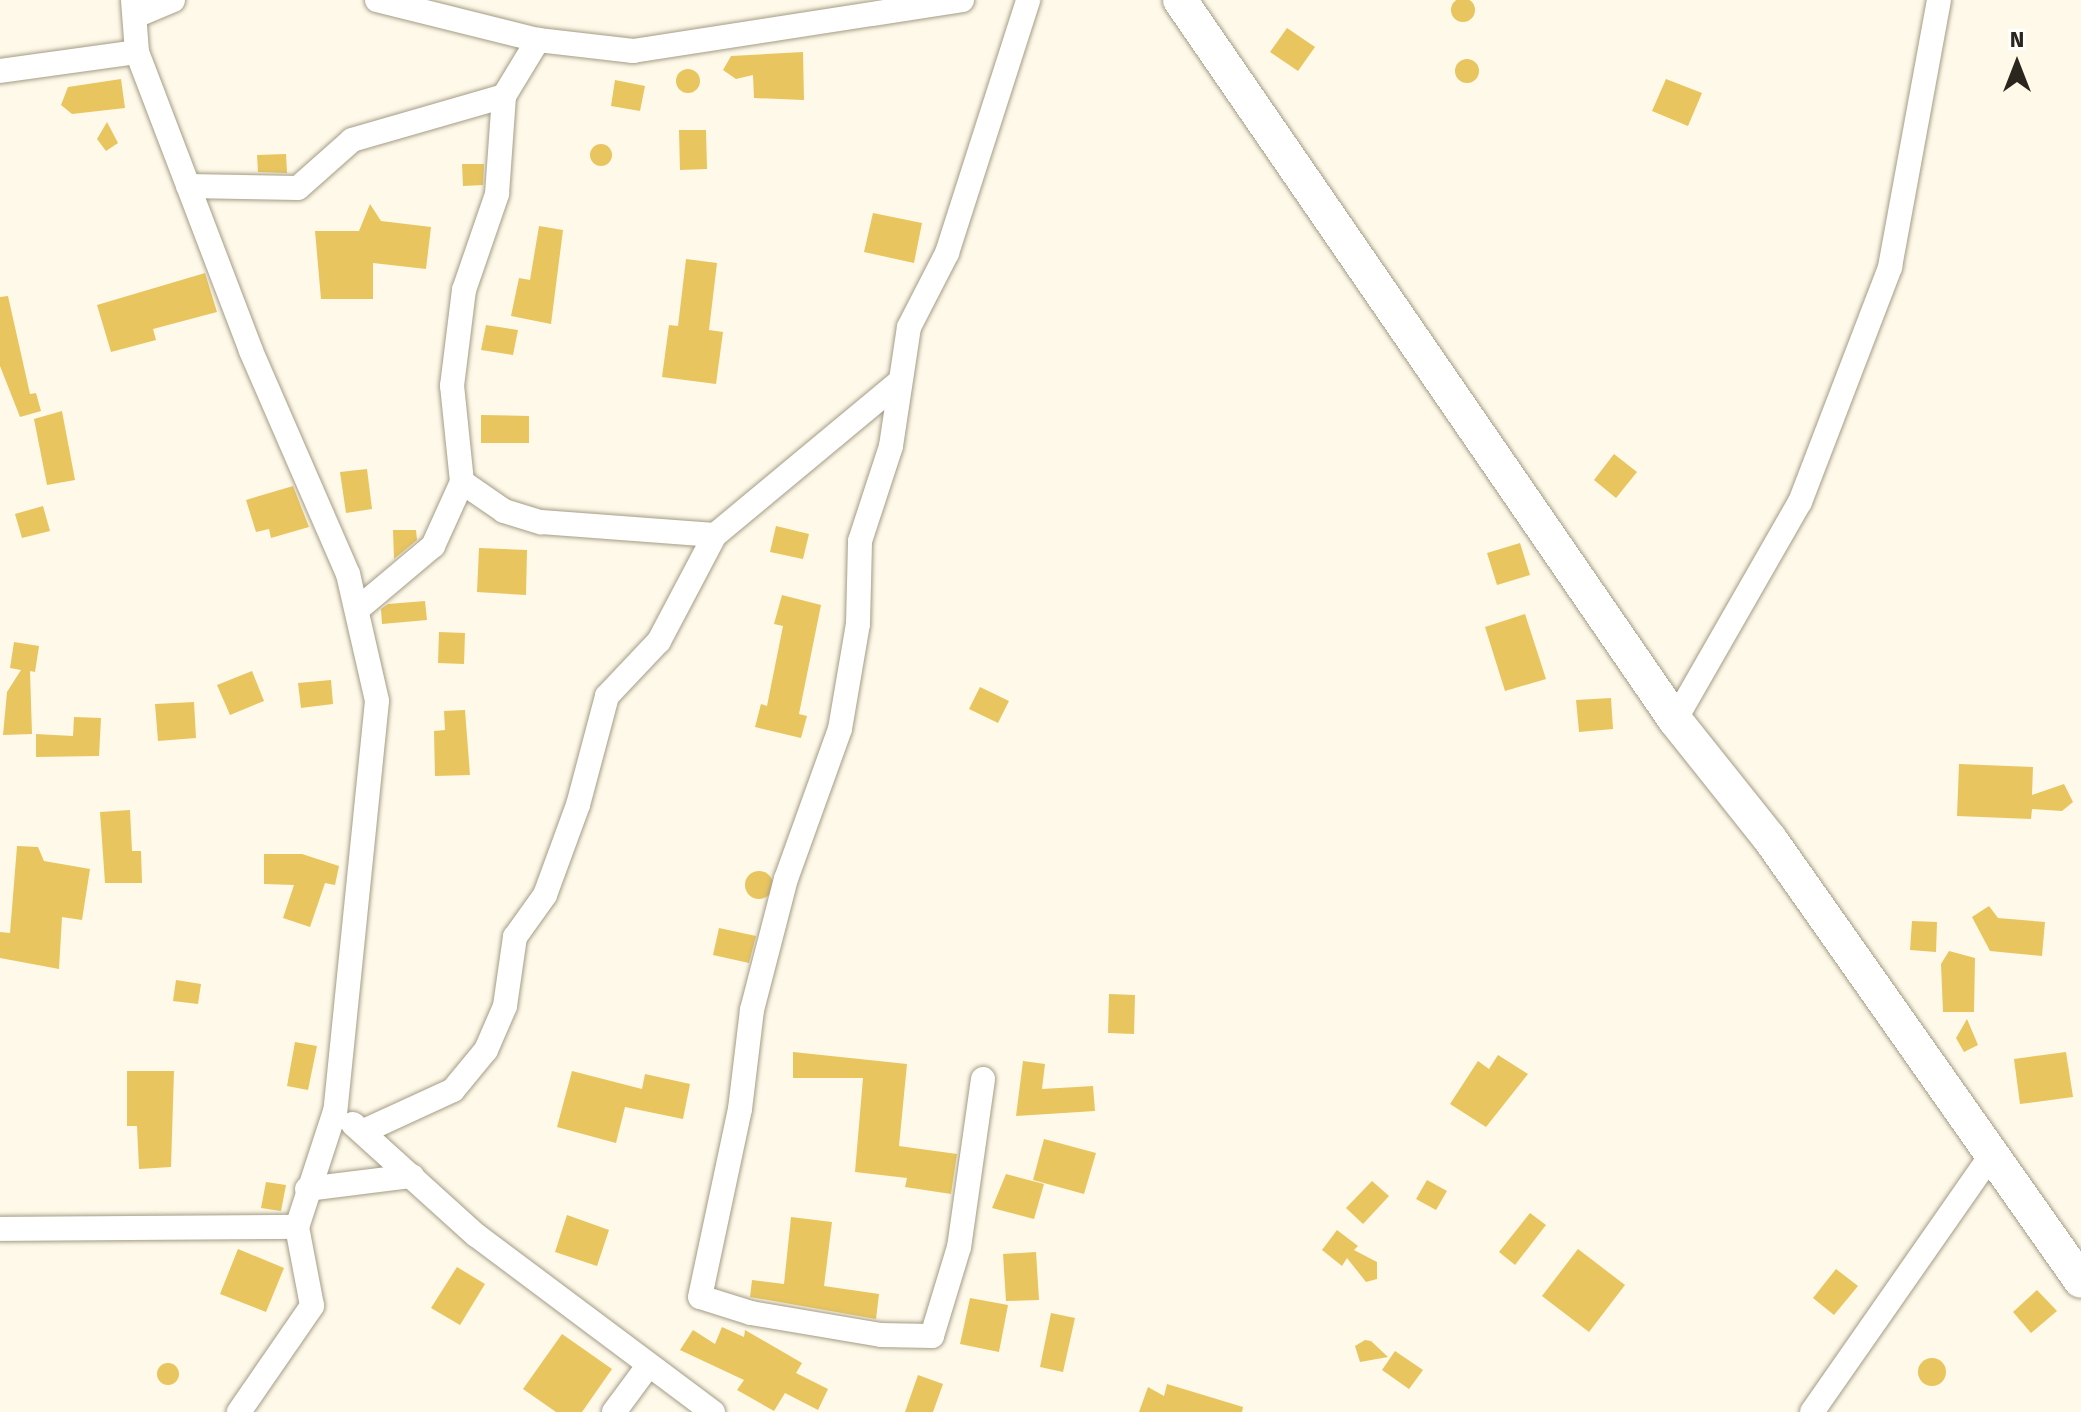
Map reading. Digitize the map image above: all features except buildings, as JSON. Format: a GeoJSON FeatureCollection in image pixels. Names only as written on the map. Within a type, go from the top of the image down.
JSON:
{"type":"FeatureCollection","features":[{"type":"Feature","properties":{"kind":"main road"},"geometry":{"type":"LineString","coordinates":[[1180,0],[1675,720],[1770,839],[2081,1281]]}},
{"type":"Feature","properties":{"kind":"street"},"geometry":{"type":"LineString","coordinates":[[173,0],[136,8],[137,52],[359,608],[377,701],[335,1111],[297,1227],[312,1306],[239,1412]]}},
{"type":"Feature","properties":{"kind":"street"},"geometry":{"type":"LineString","coordinates":[[377,0],[538,40],[633,51],[962,0]]}},
{"type":"Feature","properties":{"kind":"street"},"geometry":{"type":"LineString","coordinates":[[983,1079],[959,1247],[932,1336],[881,1335],[751,1313],[700,1297],[740,1109],[752,1010],[786,879],[840,729],[858,624],[860,541],[891,446],[897,384],[909,327],[947,253],[1028,0]]}},
{"type":"Feature","properties":{"kind":"street"},"geometry":{"type":"LineString","coordinates":[[1675,720],[1800,502],[1890,267],[1939,0]]}},
{"type":"Feature","properties":{"kind":"street"},"geometry":{"type":"LineString","coordinates":[[359,608],[433,546],[462,482],[452,386],[464,290],[497,194],[504,96],[538,40]]}},
{"type":"Feature","properties":{"kind":"street"},"geometry":{"type":"LineString","coordinates":[[0,71],[137,52]]}},
{"type":"Feature","properties":{"kind":"street"},"geometry":{"type":"LineString","coordinates":[[188,186],[298,188],[352,140],[504,96]]}},
{"type":"Feature","properties":{"kind":"street"},"geometry":{"type":"LineString","coordinates":[[364,1131],[453,1090],[486,1050],[505,1006],[515,937],[545,895],[578,805],[607,696],[659,641],[715,535],[897,384]]}},
{"type":"Feature","properties":{"kind":"street"},"geometry":{"type":"LineString","coordinates":[[462,482],[504,511],[541,522],[715,535]]}},
{"type":"Feature","properties":{"kind":"street"},"geometry":{"type":"LineString","coordinates":[[335,1111],[364,1131],[476,1235],[713,1412]]}},
{"type":"Feature","properties":{"kind":"street"},"geometry":{"type":"LineString","coordinates":[[1812,1412],[1991,1155]]}},
{"type":"Feature","properties":{"kind":"street"},"geometry":{"type":"LineString","coordinates":[[307,1189],[412,1176]]}},
{"type":"Feature","properties":{"kind":"street"},"geometry":{"type":"LineString","coordinates":[[0,1229],[297,1227]]}},
{"type":"Feature","properties":{"kind":"street"},"geometry":{"type":"LineString","coordinates":[[614,1412],[648,1366]]}}]}
